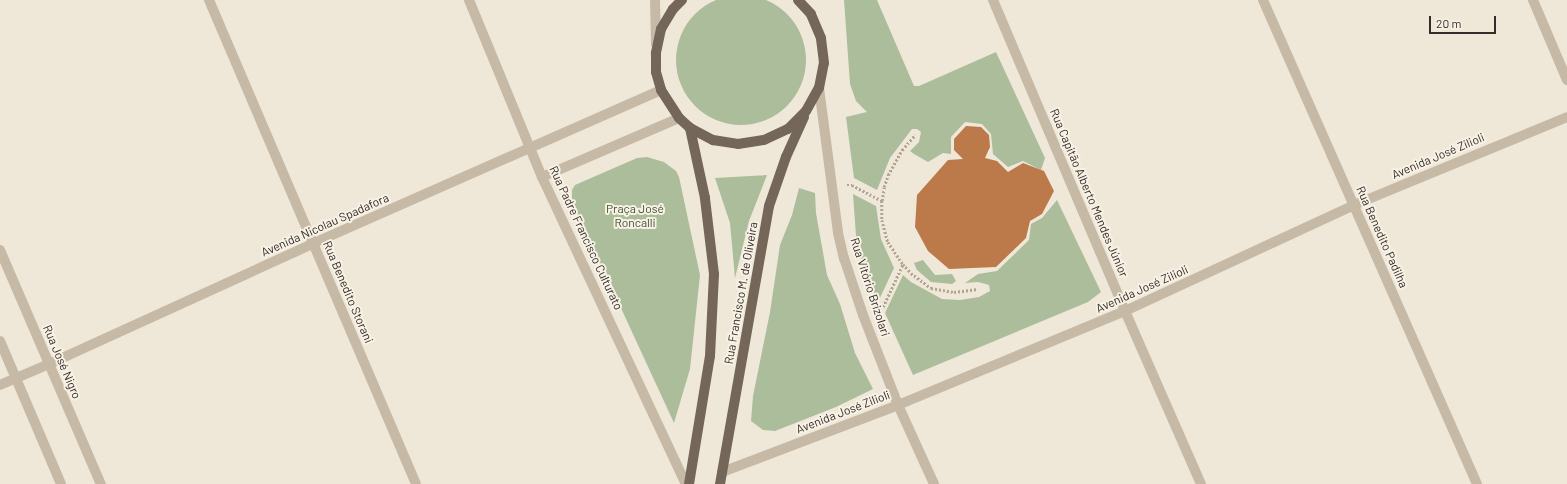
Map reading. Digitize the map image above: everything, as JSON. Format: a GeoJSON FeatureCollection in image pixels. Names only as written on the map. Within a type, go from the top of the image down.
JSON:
{"type":"FeatureCollection","features":[{"type":"Feature","properties":{"kind":"main road"},"geometry":{"type":"LineString","coordinates":[[682,0],[673,9],[661,29],[656,53],[656,72],[661,90],[679,118],[690,128],[713,140],[738,144],[764,140],[788,129],[806,111],[819,88],[824,63],[821,38],[810,14],[798,0]]}},
{"type":"Feature","properties":{"kind":"main road","name":"Rua Francisco M. de Oliveira"},"geometry":{"type":"LineString","coordinates":[[720,484],[770,206],[786,157],[806,111]]}},
{"type":"Feature","properties":{"kind":"main road","name":"Rua Francisco M. de Oliveira"},"geometry":{"type":"LineString","coordinates":[[687,484],[710,356],[714,274],[705,198],[690,128]]}},
{"type":"Feature","properties":{"kind":"street","name":"Rua Benedito Storani"},"geometry":{"type":"LineString","coordinates":[[209,0],[416,484]]}},
{"type":"Feature","properties":{"kind":"street","name":"Rua Padre Francisco Culturato"},"geometry":{"type":"LineString","coordinates":[[469,0],[542,177],[687,484]]}},
{"type":"Feature","properties":{"kind":"street"},"geometry":{"type":"LineString","coordinates":[[655,0],[656,53]]}},
{"type":"Feature","properties":{"kind":"street","name":"Rua Capitão Alberto Mendes Júnior"},"geometry":{"type":"LineString","coordinates":[[993,0],[1125,311],[1201,484]]}},
{"type":"Feature","properties":{"kind":"street","name":"Rua Benedito Padilha"},"geometry":{"type":"LineString","coordinates":[[1263,0],[1477,484]]}},
{"type":"Feature","properties":{"kind":"street"},"geometry":{"type":"LineString","coordinates":[[1533,0],[1567,80]]}},
{"type":"Feature","properties":{"kind":"street","name":"Rua Vitório Brizolari"},"geometry":{"type":"LineString","coordinates":[[819,88],[838,233],[844,258],[863,315],[898,405],[934,484]]}},
{"type":"Feature","properties":{"kind":"street","name":"Avenida Nicolau Spadafora"},"geometry":{"type":"LineString","coordinates":[[0,385],[314,243],[531,149],[661,90]]}},
{"type":"Feature","properties":{"kind":"street","name":"Avenida José Zilioli"},"geometry":{"type":"LineString","coordinates":[[722,472],[898,405],[1125,311],[1354,205],[1567,117]]}},
{"type":"Feature","properties":{"kind":"street"},"geometry":{"type":"LineString","coordinates":[[542,177],[679,118]]}},
{"type":"Feature","properties":{"kind":"street","name":"Rua José Nigro"},"geometry":{"type":"LineString","coordinates":[[0,250],[101,484]]}},
{"type":"Feature","properties":{"kind":"street"},"geometry":{"type":"LineString","coordinates":[[0,341],[62,484]]}},
{"type":"Feature","properties":{"kind":"path"},"geometry":{"type":"LineString","coordinates":[[914,135],[902,150],[888,174],[884,187],[882,220],[888,242],[911,273],[931,288],[954,292],[978,289]]}},
{"type":"Feature","properties":{"kind":"path"},"geometry":{"type":"LineString","coordinates":[[833,187],[852,184],[882,201]]}},
{"type":"Feature","properties":{"kind":"path"},"geometry":{"type":"LineString","coordinates":[[863,315],[883,307],[903,264]]}},
{"type":"Feature","properties":{"kind":"green space"},"geometry":{"type":"Polygon","coordinates":[[[747,-5],[766,0],[787,14],[801,35],[805,47],[805,73],[801,85],[787,106],[766,120],[754,124],[735,125],[716,120],[695,106],[681,85],[677,73],[676,54],[681,35],[695,14],[716,0],[728,-4],[747,-5]]]}},
{"type":"Feature","properties":{"kind":"green space"},"geometry":{"type":"Polygon","coordinates":[[[844,0],[877,0],[914,86],[919,86],[996,52],[1045,158],[1041,170],[1023,161],[1008,167],[993,154],[991,134],[982,124],[965,122],[951,137],[951,154],[943,153],[928,162],[914,154],[910,151],[919,142],[921,132],[917,129],[912,129],[890,158],[877,190],[854,178],[846,117],[867,112],[856,101],[850,84],[844,0]]]}},
{"type":"Feature","properties":{"kind":"green space","name":"Praça José Roncalli"},"geometry":{"type":"Polygon","coordinates":[[[647,157],[664,162],[676,171],[679,177],[700,275],[690,369],[674,423],[572,202],[572,190],[575,185],[637,158],[647,157]]]}},
{"type":"Feature","properties":{"kind":"green space"},"geometry":{"type":"Polygon","coordinates":[[[767,175],[749,221],[735,278],[730,223],[715,178],[767,175]]]}},
{"type":"Feature","properties":{"kind":"green space"},"geometry":{"type":"Polygon","coordinates":[[[799,188],[815,193],[816,213],[827,275],[840,304],[855,353],[873,389],[836,407],[775,431],[763,430],[751,421],[753,396],[770,312],[780,245],[792,215],[799,188]]]}},
{"type":"Feature","properties":{"kind":"green space"},"geometry":{"type":"Polygon","coordinates":[[[853,194],[876,206],[881,239],[894,268],[878,302],[857,250],[853,194]]]}},
{"type":"Feature","properties":{"kind":"green space"},"geometry":{"type":"Polygon","coordinates":[[[1057,200],[1101,292],[1088,302],[913,375],[885,313],[903,275],[911,282],[942,299],[960,300],[979,297],[990,291],[989,285],[978,282],[965,283],[978,274],[997,271],[1029,240],[1031,224],[1042,218],[1057,200]]]}},
{"type":"Feature","properties":{"kind":"green space"},"geometry":{"type":"Polygon","coordinates":[[[923,260],[935,275],[952,274],[956,281],[952,284],[931,282],[917,270],[914,263],[923,260]]]}},
{"type":"Feature","properties":{"kind":"building"},"geometry":{"type":"Polygon","coordinates":[[[966,126],[981,127],[989,135],[990,147],[985,158],[997,161],[1008,172],[1023,163],[1044,171],[1054,191],[1042,214],[1030,221],[1026,238],[996,267],[949,269],[928,251],[915,227],[917,195],[948,160],[963,159],[954,150],[954,139],[966,126]]]}}]}
